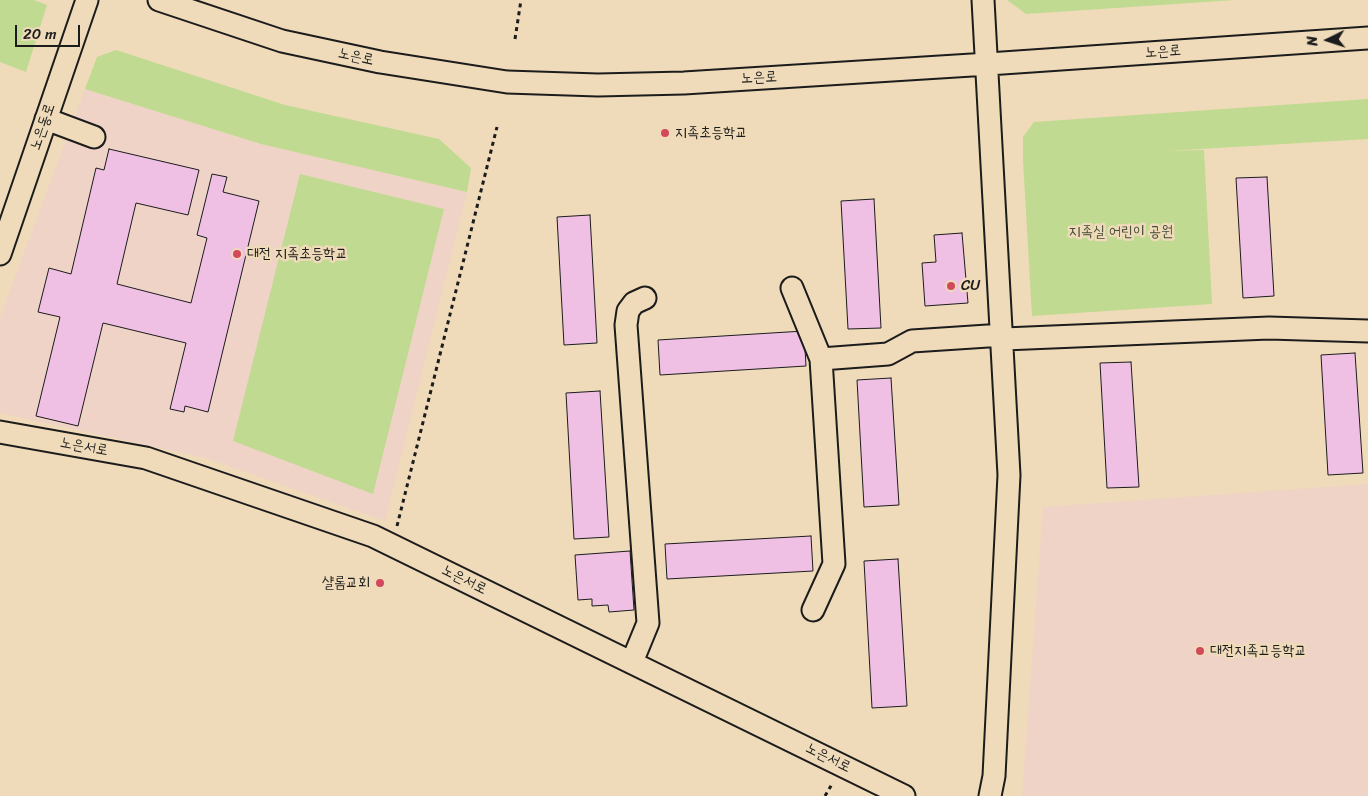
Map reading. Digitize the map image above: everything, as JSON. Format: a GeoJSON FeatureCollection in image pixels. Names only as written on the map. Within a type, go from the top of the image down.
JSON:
{"type":"FeatureCollection","features":[{"type":"Feature","properties":{"kind":"street","name":"노은동로"},"geometry":{"type":"LineString","coordinates":[[0,254],[86,0]]}},
{"type":"Feature","properties":{"kind":"street","name":"노은로"},"geometry":{"type":"LineString","coordinates":[[159,0],[282,42],[380,62],[507,82],[598,85],[674,83],[988,64],[1368,38]]}},
{"type":"Feature","properties":{"kind":"street"},"geometry":{"type":"LineString","coordinates":[[983,0],[1010,475],[994,776],[990,796]]}},
{"type":"Feature","properties":{"kind":"street"},"geometry":{"type":"LineString","coordinates":[[46,119],[94,137]]}},
{"type":"Feature","properties":{"kind":"street"},"geometry":{"type":"LineString","coordinates":[[792,288],[821,359],[834,564],[813,610]]}},
{"type":"Feature","properties":{"kind":"street"},"geometry":{"type":"LineString","coordinates":[[632,662],[648,623],[626,324],[628,311],[634,303],[645,298]]}},
{"type":"Feature","properties":{"kind":"street"},"geometry":{"type":"LineString","coordinates":[[821,359],[888,354],[912,341],[1269,328],[1368,331]]}},
{"type":"Feature","properties":{"kind":"street","name":"노은서로"},"geometry":{"type":"LineString","coordinates":[[0,432],[146,458],[373,536],[904,796]]}},
{"type":"Feature","properties":{"kind":"path"},"geometry":{"type":"LineString","coordinates":[[516,39],[521,0]]}},
{"type":"Feature","properties":{"kind":"path"},"geometry":{"type":"LineString","coordinates":[[397,526],[497,127]]}},
{"type":"Feature","properties":{"kind":"shaded area","name":"대전 지족초등학교"},"geometry":{"type":"Polygon","coordinates":[[[85,89],[261,144],[467,192],[385,521],[205,458],[0,413],[0,317],[85,89]]]}},
{"type":"Feature","properties":{"kind":"shaded area","name":"대전지족고등학교"},"geometry":{"type":"Polygon","coordinates":[[[1368,484],[1368,796],[1022,796],[1043,507],[1368,484]]]}},
{"type":"Feature","properties":{"kind":"green space"},"geometry":{"type":"Polygon","coordinates":[[[0,0],[34,0],[47,5],[26,72],[0,62],[0,0]]]}},
{"type":"Feature","properties":{"kind":"green space"},"geometry":{"type":"Polygon","coordinates":[[[1007,0],[1235,0],[1026,14],[1007,0]]]}},
{"type":"Feature","properties":{"kind":"green space"},"geometry":{"type":"Polygon","coordinates":[[[116,50],[285,105],[439,139],[471,168],[467,192],[261,144],[85,89],[97,57],[116,50]]]}},
{"type":"Feature","properties":{"kind":"green space","name":"지족실 어린이 공원"},"geometry":{"type":"Polygon","coordinates":[[[1368,99],[1368,139],[1167,151],[1204,150],[1212,304],[1032,316],[1023,137],[1034,122],[1368,99]]]}},
{"type":"Feature","properties":{"kind":"green space"},"geometry":{"type":"Polygon","coordinates":[[[300,174],[444,209],[373,494],[233,441],[300,174]]]}},
{"type":"Feature","properties":{"kind":"building"},"geometry":{"type":"Polygon","coordinates":[[[109,149],[199,170],[188,215],[136,203],[117,284],[191,303],[207,238],[197,235],[212,174],[227,177],[223,192],[259,201],[208,412],[185,406],[184,412],[170,409],[186,343],[103,323],[78,426],[36,416],[60,317],[38,312],[49,268],[71,274],[96,168],[104,170],[109,149]]]}},
{"type":"Feature","properties":{"kind":"building"},"geometry":{"type":"Polygon","coordinates":[[[1267,177],[1274,296],[1243,298],[1236,178],[1267,177]]]}},
{"type":"Feature","properties":{"kind":"building"},"geometry":{"type":"Polygon","coordinates":[[[874,199],[881,328],[848,329],[841,201],[874,199]]]}},
{"type":"Feature","properties":{"kind":"building"},"geometry":{"type":"Polygon","coordinates":[[[590,215],[597,343],[564,345],[557,217],[590,215]]]}},
{"type":"Feature","properties":{"kind":"building"},"geometry":{"type":"Polygon","coordinates":[[[962,233],[968,303],[925,306],[922,263],[936,262],[934,235],[962,233]]]}},
{"type":"Feature","properties":{"kind":"building"},"geometry":{"type":"Polygon","coordinates":[[[804,331],[806,366],[660,375],[658,340],[804,331]]]}},
{"type":"Feature","properties":{"kind":"building"},"geometry":{"type":"Polygon","coordinates":[[[1355,353],[1363,473],[1328,475],[1321,355],[1355,353]]]}},
{"type":"Feature","properties":{"kind":"building"},"geometry":{"type":"Polygon","coordinates":[[[1131,362],[1139,487],[1107,488],[1100,363],[1131,362]]]}},
{"type":"Feature","properties":{"kind":"building"},"geometry":{"type":"Polygon","coordinates":[[[891,378],[899,505],[864,507],[857,380],[891,378]]]}},
{"type":"Feature","properties":{"kind":"building"},"geometry":{"type":"Polygon","coordinates":[[[600,391],[609,537],[574,539],[566,393],[600,391]]]}},
{"type":"Feature","properties":{"kind":"building"},"geometry":{"type":"Polygon","coordinates":[[[811,536],[813,571],[667,579],[665,544],[811,536]]]}},
{"type":"Feature","properties":{"kind":"building"},"geometry":{"type":"Polygon","coordinates":[[[630,551],[634,610],[609,612],[608,605],[592,606],[592,599],[578,600],[575,555],[630,551]]]}},
{"type":"Feature","properties":{"kind":"building"},"geometry":{"type":"Polygon","coordinates":[[[898,559],[907,706],[872,708],[864,561],[898,559]]]}},
{"type":"Feature","properties":{"kind":"place","name":"지족초등학교"},"geometry":{"type":"Point","coordinates":[665,133]}},
{"type":"Feature","properties":{"kind":"place","name":"대전 지족초등학교"},"geometry":{"type":"Point","coordinates":[237,254]}},
{"type":"Feature","properties":{"kind":"place","name":"CU"},"geometry":{"type":"Point","coordinates":[951,286]}},
{"type":"Feature","properties":{"kind":"place","name":"샬롬교회"},"geometry":{"type":"Point","coordinates":[380,583]}},
{"type":"Feature","properties":{"kind":"place","name":"대전지족고등학교"},"geometry":{"type":"Point","coordinates":[1200,651]}}]}
